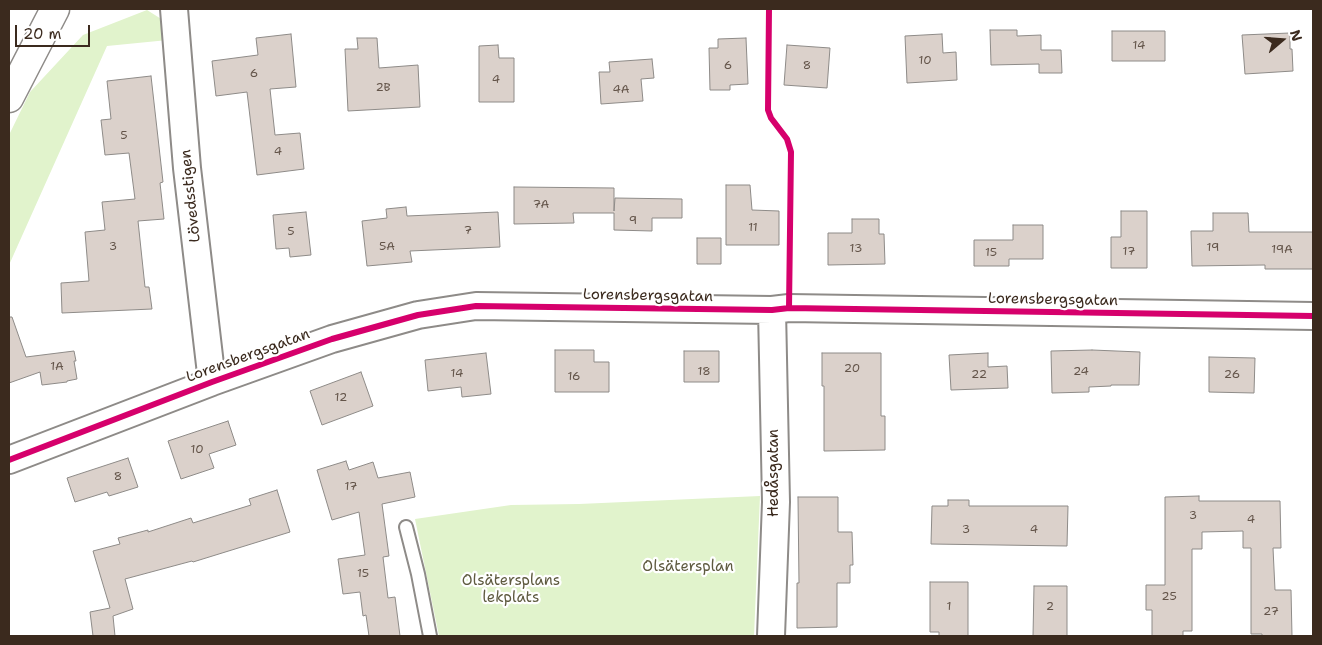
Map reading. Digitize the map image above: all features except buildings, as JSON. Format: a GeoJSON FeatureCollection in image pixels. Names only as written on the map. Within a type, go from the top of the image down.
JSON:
{"type":"FeatureCollection","features":[{"type":"Feature","properties":{"kind":"street"},"geometry":{"type":"LineString","coordinates":[[9,98],[55,9]]}},
{"type":"Feature","properties":{"kind":"street","name":"Lövedsstigen"},"geometry":{"type":"LineString","coordinates":[[174,9],[187,168],[212,382]]}},
{"type":"Feature","properties":{"kind":"street","name":"Lorensbergsgatan"},"geometry":{"type":"LineString","coordinates":[[9,460],[212,382],[332,339],[418,315],[476,306],[772,310],[789,308],[1313,316]]}},
{"type":"Feature","properties":{"kind":"street","name":"Hedåsgatan"},"geometry":{"type":"LineString","coordinates":[[771,636],[776,502],[772,310]]}},
{"type":"Feature","properties":{"kind":"lane"},"geometry":{"type":"LineString","coordinates":[[406,527],[418,574],[430,636]]}},
{"type":"Feature","properties":{"kind":"green space"},"geometry":{"type":"Polygon","coordinates":[[[147,10],[166,22],[168,40],[107,46],[9,265],[9,135],[30,92],[83,35],[147,10]]]}},
{"type":"Feature","properties":{"kind":"green space","name":"Olsätersplan"},"geometry":{"type":"Polygon","coordinates":[[[760,496],[754,636],[439,636],[415,519],[511,505],[760,496]]]}},
{"type":"Feature","properties":{"kind":"cycle path"},"geometry":{"type":"LineString","coordinates":[[769,9],[768,110],[771,118],[787,139],[791,152],[789,308]]}},
{"type":"Feature","properties":{"kind":"cycle path"},"geometry":{"type":"LineString","coordinates":[[9,460],[212,382],[332,339],[418,315],[476,306],[772,310],[789,308],[1313,316]]}},
{"type":"Feature","properties":{"kind":"park label","name":"Olsätersplans lekplats"},"geometry":{"type":"Point","coordinates":[511,590]}}]}
